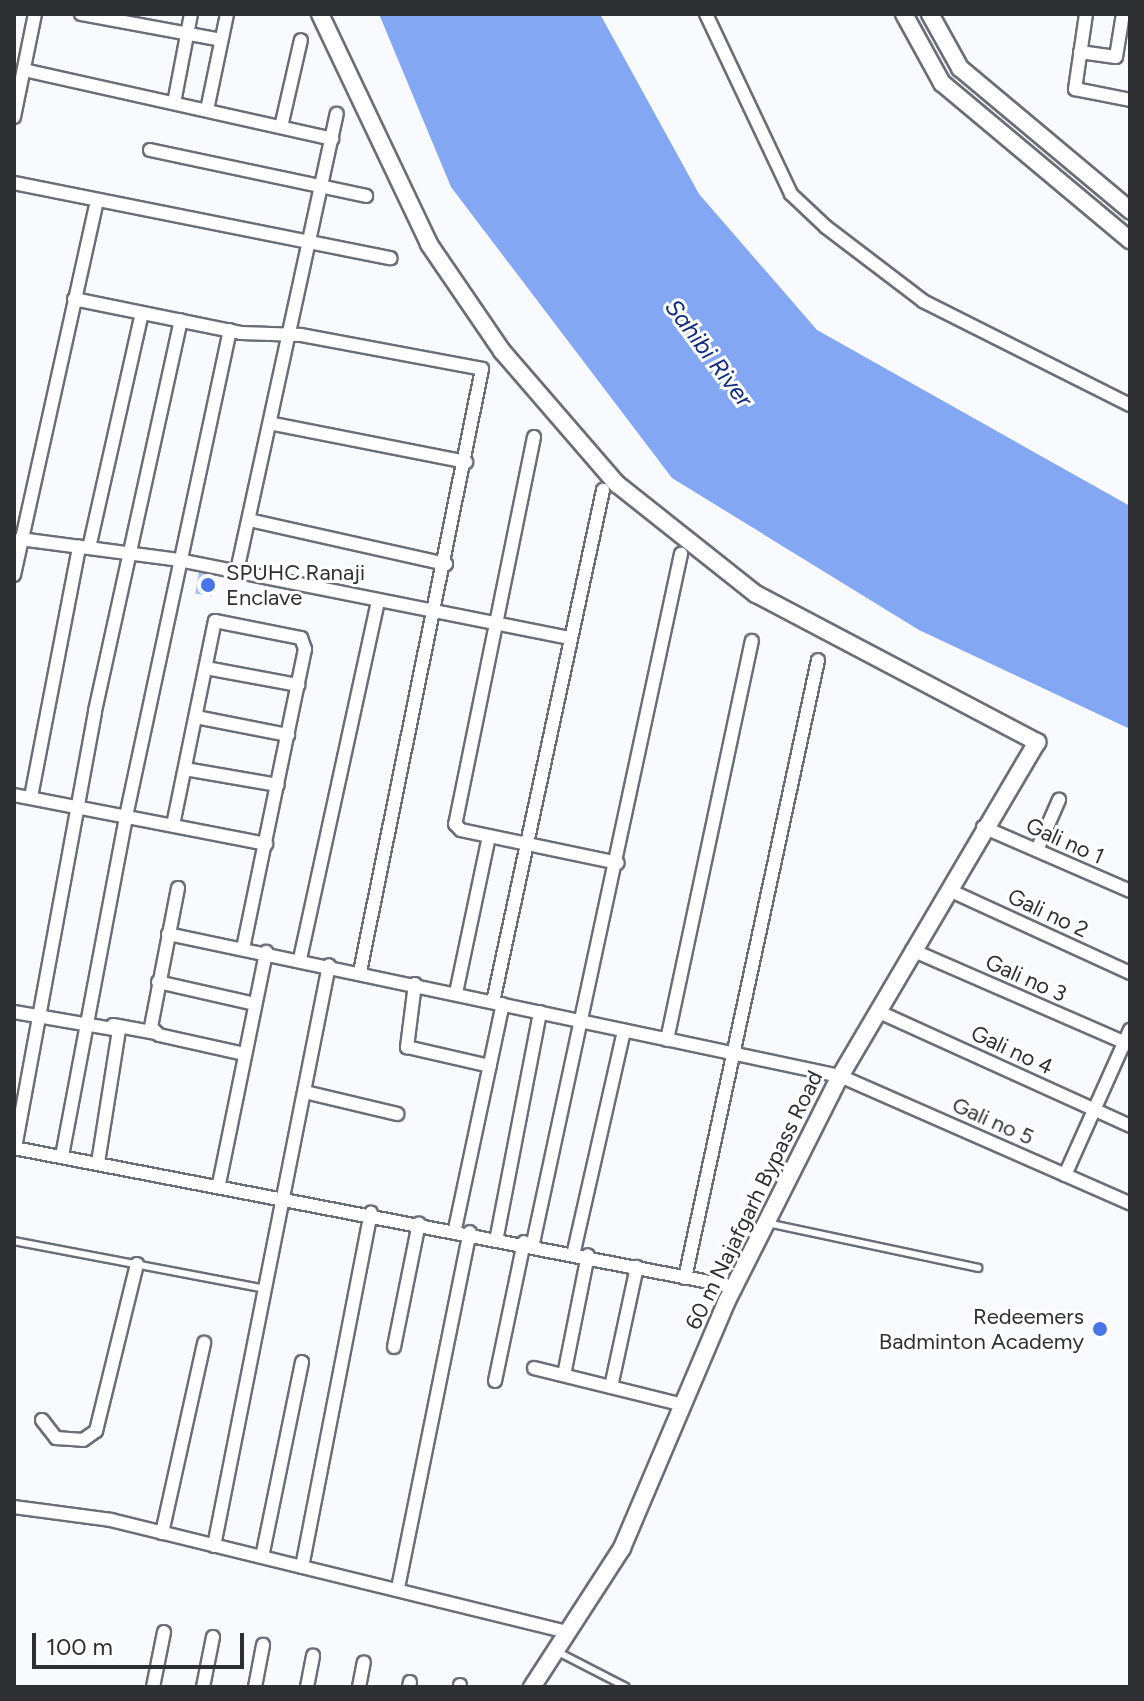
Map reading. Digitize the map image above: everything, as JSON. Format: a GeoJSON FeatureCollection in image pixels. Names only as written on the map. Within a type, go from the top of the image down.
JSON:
{"type":"FeatureCollection","features":[{"type":"Feature","properties":{"kind":"street"},"geometry":{"type":"LineString","coordinates":[[14,117],[21,63],[35,14]]}},
{"type":"Feature","properties":{"kind":"street"},"geometry":{"type":"LineString","coordinates":[[81,14],[154,20],[187,33],[221,40]]}},
{"type":"Feature","properties":{"kind":"street"},"geometry":{"type":"LineString","coordinates":[[174,103],[191,14]]}},
{"type":"Feature","properties":{"kind":"street"},"geometry":{"type":"LineString","coordinates":[[207,110],[227,14]]}},
{"type":"Feature","properties":{"kind":"street","name":"60 m Najafgarh Bypass Road"},"geometry":{"type":"LineString","coordinates":[[320,14],[429,244],[502,351],[617,484],[756,594],[1037,742],[983,827],[840,1076],[680,1404],[622,1548],[532,1687]]}},
{"type":"Feature","properties":{"kind":"street"},"geometry":{"type":"LineString","coordinates":[[706,14],[791,194],[826,227],[923,301],[1130,405]]}},
{"type":"Feature","properties":{"kind":"street"},"geometry":{"type":"LineString","coordinates":[[904,14],[942,83],[1130,240]]}},
{"type":"Feature","properties":{"kind":"street"},"geometry":{"type":"LineString","coordinates":[[930,14],[960,68],[1130,210]]}},
{"type":"Feature","properties":{"kind":"street"},"geometry":{"type":"LineString","coordinates":[[1086,14],[1075,89],[1130,100]]}},
{"type":"Feature","properties":{"kind":"street"},"geometry":{"type":"LineString","coordinates":[[1116,57],[1123,14]]}},
{"type":"Feature","properties":{"kind":"street"},"geometry":{"type":"LineString","coordinates":[[281,127],[301,40]]}},
{"type":"Feature","properties":{"kind":"street"},"geometry":{"type":"LineString","coordinates":[[1080,52],[1130,60]]}},
{"type":"Feature","properties":{"kind":"street"},"geometry":{"type":"LineString","coordinates":[[21,63],[174,103],[332,139]]}},
{"type":"Feature","properties":{"kind":"street"},"geometry":{"type":"LineString","coordinates":[[237,571],[274,424],[337,114]]}},
{"type":"Feature","properties":{"kind":"street"},"geometry":{"type":"LineString","coordinates":[[150,150],[366,196]]}},
{"type":"Feature","properties":{"kind":"street"},"geometry":{"type":"LineString","coordinates":[[14,183],[97,202],[391,258]]}},
{"type":"Feature","properties":{"kind":"street"},"geometry":{"type":"LineString","coordinates":[[14,575],[97,202]]}},
{"type":"Feature","properties":{"kind":"street"},"geometry":{"type":"LineString","coordinates":[[74,299],[230,330],[292,334],[479,366],[466,462],[446,564],[360,972]]}},
{"type":"Feature","properties":{"kind":"street"},"geometry":{"type":"LineString","coordinates":[[31,797],[84,548],[142,313]]}},
{"type":"Feature","properties":{"kind":"street"},"geometry":{"type":"LineString","coordinates":[[181,320],[76,805],[14,1148],[529,1242],[735,1287]]}},
{"type":"Feature","properties":{"kind":"street"},"geometry":{"type":"LineString","coordinates":[[62,1156],[179,560],[230,330]]}},
{"type":"Feature","properties":{"kind":"street"},"geometry":{"type":"LineString","coordinates":[[274,424],[466,462]]}},
{"type":"Feature","properties":{"kind":"street"},"geometry":{"type":"LineString","coordinates":[[534,437],[455,824],[489,837],[618,863]]}},
{"type":"Feature","properties":{"kind":"street"},"geometry":{"type":"LineString","coordinates":[[455,1229],[490,1066],[525,844],[603,490]]}},
{"type":"Feature","properties":{"kind":"street"},"geometry":{"type":"LineString","coordinates":[[249,520],[446,564]]}},
{"type":"Feature","properties":{"kind":"street"},"geometry":{"type":"LineString","coordinates":[[20,539],[179,560],[569,638]]}},
{"type":"Feature","properties":{"kind":"street"},"geometry":{"type":"LineString","coordinates":[[495,1381],[618,863],[681,554]]}},
{"type":"Feature","properties":{"kind":"street"},"geometry":{"type":"LineString","coordinates":[[300,959],[378,601]]}},
{"type":"Feature","properties":{"kind":"street"},"geometry":{"type":"LineString","coordinates":[[173,825],[215,621],[301,638],[305,649],[243,948]]}},
{"type":"Feature","properties":{"kind":"street"},"geometry":{"type":"LineString","coordinates":[[667,1040],[752,641]]}},
{"type":"Feature","properties":{"kind":"street"},"geometry":{"type":"LineString","coordinates":[[685,1278],[818,660]]}},
{"type":"Feature","properties":{"kind":"street"},"geometry":{"type":"LineString","coordinates":[[206,668],[298,685]]}},
{"type":"Feature","properties":{"kind":"street"},"geometry":{"type":"LineString","coordinates":[[196,717],[288,735]]}},
{"type":"Feature","properties":{"kind":"street"},"geometry":{"type":"LineString","coordinates":[[185,769],[278,785]]}},
{"type":"Feature","properties":{"kind":"street"},"geometry":{"type":"LineString","coordinates":[[14,795],[266,844]]}},
{"type":"Feature","properties":{"kind":"street","name":"Gali no 1"},"geometry":{"type":"LineString","coordinates":[[1037,850],[1059,800]]}},
{"type":"Feature","properties":{"kind":"street","name":"Gali no 1"},"geometry":{"type":"LineString","coordinates":[[983,827],[1129,887]]}},
{"type":"Feature","properties":{"kind":"street"},"geometry":{"type":"LineString","coordinates":[[456,993],[489,837]]}},
{"type":"Feature","properties":{"kind":"street"},"geometry":{"type":"LineString","coordinates":[[156,1033],[151,1021],[178,888]]}},
{"type":"Feature","properties":{"kind":"street","name":"Gali no 2"},"geometry":{"type":"LineString","coordinates":[[949,890],[1130,973]]}},
{"type":"Feature","properties":{"kind":"street","name":"Gali no 5"},"geometry":{"type":"LineString","coordinates":[[168,934],[329,965],[840,1076],[1130,1203]]}},
{"type":"Feature","properties":{"kind":"street","name":"Gali no 3"},"geometry":{"type":"LineString","coordinates":[[912,950],[1128,1039]]}},
{"type":"Feature","properties":{"kind":"street"},"geometry":{"type":"LineString","coordinates":[[219,1184],[266,952]]}},
{"type":"Feature","properties":{"kind":"street"},"geometry":{"type":"LineString","coordinates":[[214,1546],[329,965]]}},
{"type":"Feature","properties":{"kind":"street"},"geometry":{"type":"LineString","coordinates":[[158,982],[255,1004]]}},
{"type":"Feature","properties":{"kind":"street"},"geometry":{"type":"LineString","coordinates":[[415,984],[407,1047],[490,1066]]}},
{"type":"Feature","properties":{"kind":"street","name":"Gali no 4"},"geometry":{"type":"LineString","coordinates":[[877,1011],[1130,1126]]}},
{"type":"Feature","properties":{"kind":"street"},"geometry":{"type":"LineString","coordinates":[[14,1012],[113,1025],[245,1054]]}},
{"type":"Feature","properties":{"kind":"street"},"geometry":{"type":"LineString","coordinates":[[497,1236],[540,1012]]}},
{"type":"Feature","properties":{"kind":"street"},"geometry":{"type":"LineString","coordinates":[[98,1162],[120,1036],[113,1025]]}},
{"type":"Feature","properties":{"kind":"street"},"geometry":{"type":"LineString","coordinates":[[574,1251],[624,1031]]}},
{"type":"Feature","properties":{"kind":"street"},"geometry":{"type":"LineString","coordinates":[[1065,1175],[1128,1039]]}},
{"type":"Feature","properties":{"kind":"street"},"geometry":{"type":"LineString","coordinates":[[305,1092],[397,1114]]}},
{"type":"Feature","properties":{"kind":"street"},"geometry":{"type":"LineString","coordinates":[[302,1567],[371,1213]]}},
{"type":"Feature","properties":{"kind":"street"},"geometry":{"type":"LineString","coordinates":[[394,1347],[419,1223]]}},
{"type":"Feature","properties":{"kind":"street"},"geometry":{"type":"LineString","coordinates":[[398,1588],[470,1232]]}},
{"type":"Feature","properties":{"kind":"street"},"geometry":{"type":"LineString","coordinates":[[564,1375],[588,1255]]}},
{"type":"Feature","properties":{"kind":"street"},"geometry":{"type":"LineString","coordinates":[[42,1420],[56,1438],[83,1440],[96,1431],[137,1264]]}},
{"type":"Feature","properties":{"kind":"street"},"geometry":{"type":"LineString","coordinates":[[611,1387],[637,1267]]}},
{"type":"Feature","properties":{"kind":"street"},"geometry":{"type":"LineString","coordinates":[[162,1533],[204,1343]]}},
{"type":"Feature","properties":{"kind":"street"},"geometry":{"type":"LineString","coordinates":[[262,1557],[302,1362]]}},
{"type":"Feature","properties":{"kind":"street"},"geometry":{"type":"LineString","coordinates":[[534,1368],[680,1404]]}},
{"type":"Feature","properties":{"kind":"street"},"geometry":{"type":"LineString","coordinates":[[14,1507],[162,1533],[398,1588],[567,1632]]}},
{"type":"Feature","properties":{"kind":"street"},"geometry":{"type":"LineString","coordinates":[[153,1687],[164,1632]]}},
{"type":"Feature","properties":{"kind":"street"},"geometry":{"type":"LineString","coordinates":[[203,1687],[213,1637]]}},
{"type":"Feature","properties":{"kind":"street"},"geometry":{"type":"LineString","coordinates":[[255,1687],[263,1645]]}},
{"type":"Feature","properties":{"kind":"street"},"geometry":{"type":"LineString","coordinates":[[307,1687],[313,1656]]}},
{"type":"Feature","properties":{"kind":"street"},"geometry":{"type":"LineString","coordinates":[[359,1687],[364,1662]]}},
{"type":"Feature","properties":{"kind":"lane"},"geometry":{"type":"LineString","coordinates":[[767,1223],[978,1268]]}},
{"type":"Feature","properties":{"kind":"lane"},"geometry":{"type":"LineString","coordinates":[[14,1241],[265,1289]]}},
{"type":"Feature","properties":{"kind":"lane"},"geometry":{"type":"LineString","coordinates":[[555,1651],[626,1687]]}},
{"type":"Feature","properties":{"kind":"water","name":"Sahibi River"},"geometry":{"type":"Polygon","coordinates":[[[379,14],[600,14],[699,194],[817,330],[1130,506],[1130,729],[919,630],[672,478],[451,187],[379,14]]]}},
{"type":"Feature","properties":{"kind":"building"},"geometry":{"type":"Polygon","coordinates":[[[200,566],[217,569],[212,597],[195,594],[200,566]]]}},
{"type":"Feature","properties":{"kind":"place","name":"SPUHC Ranaji Enclave"},"geometry":{"type":"Point","coordinates":[208,585]}},
{"type":"Feature","properties":{"kind":"place","name":"Redeemers Badminton Academy"},"geometry":{"type":"Point","coordinates":[1100,1329]}}]}
